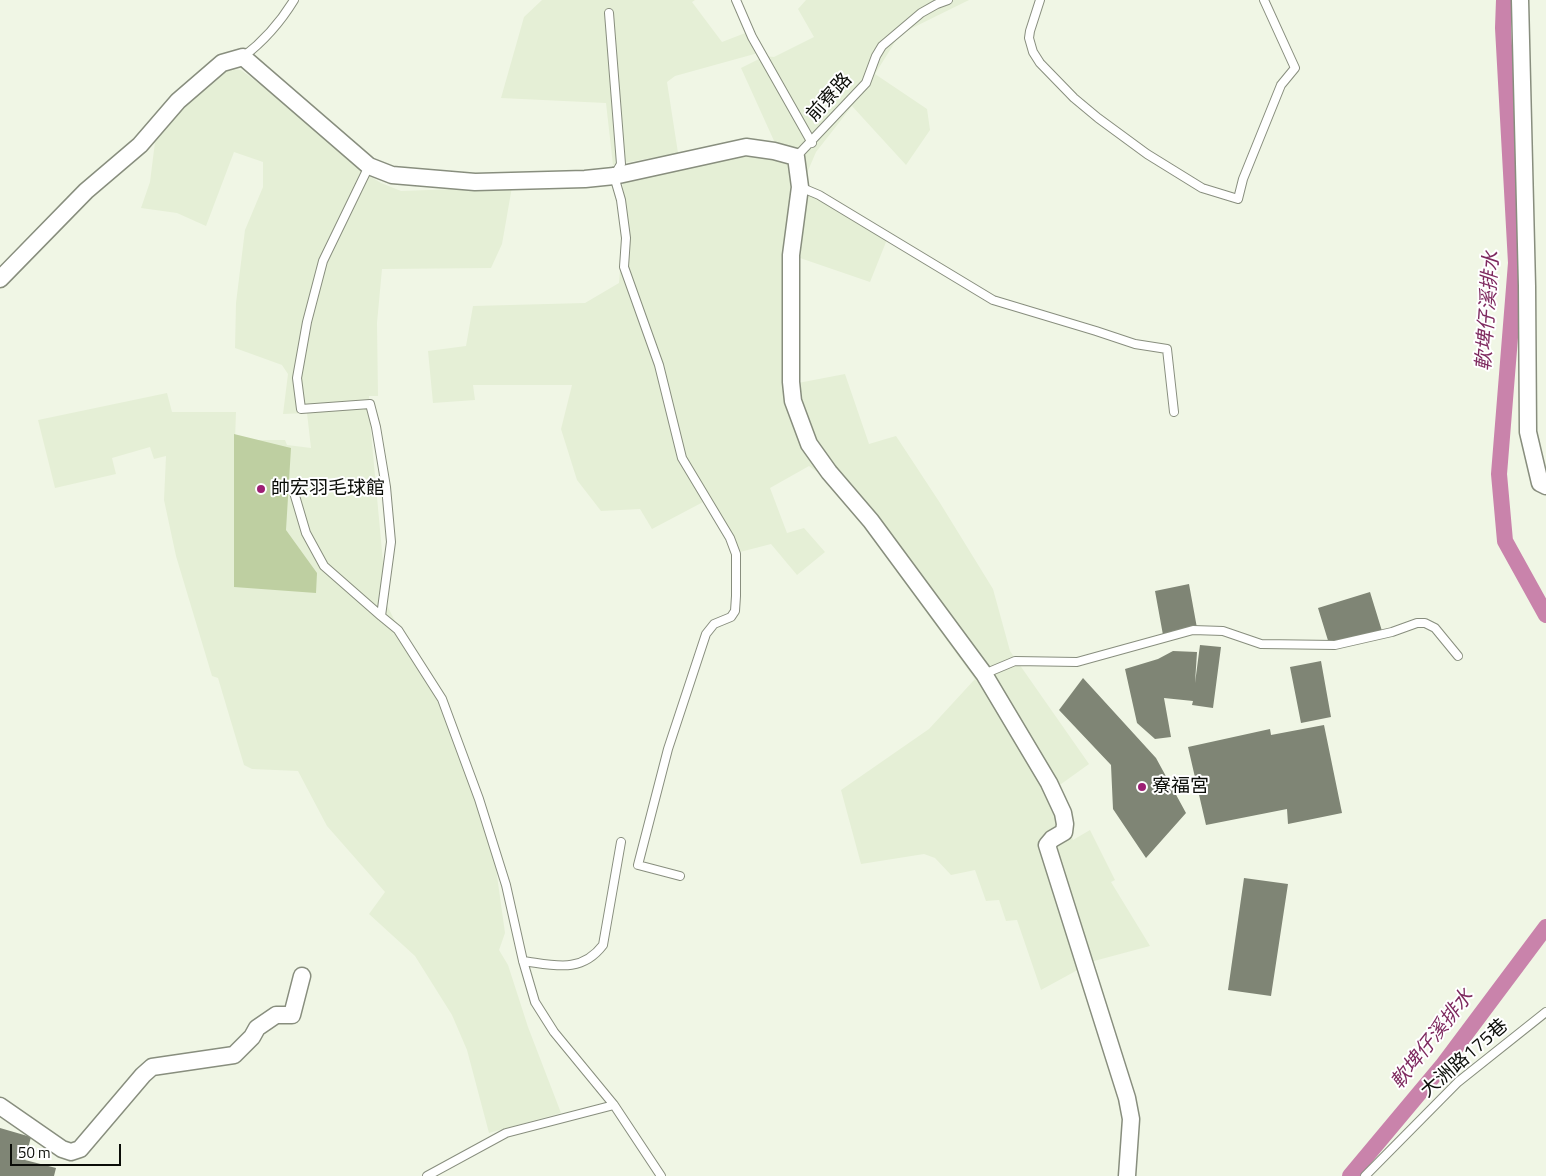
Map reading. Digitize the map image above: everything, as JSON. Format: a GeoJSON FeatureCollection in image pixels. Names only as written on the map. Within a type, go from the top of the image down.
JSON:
{"type":"FeatureCollection","features":[{"type":"Feature","properties":{"kind":"street"},"geometry":{"type":"LineString","coordinates":[[1520,0],[1528,286],[1528,432],[1540,483],[1546,486]]}},
{"type":"Feature","properties":{"kind":"street"},"geometry":{"type":"LineString","coordinates":[[0,279],[86,191],[140,145],[178,101],[222,63],[243,56],[369,166],[392,175],[476,182],[585,179],[614,176],[746,148],[774,151],[796,157],[800,187],[791,255],[793,401],[809,444],[829,472],[871,521],[984,674],[1049,783],[1063,813],[1064,832],[1052,838],[1047,845],[1128,1098],[1131,1118],[1127,1176]]}},
{"type":"Feature","properties":{"kind":"street"},"geometry":{"type":"LineString","coordinates":[[0,1106],[62,1150],[71,1152],[80,1149],[143,1075],[152,1068],[234,1055],[241,1050],[257,1028],[276,1015],[292,1015],[302,976]]}},
{"type":"Feature","properties":{"kind":"lane"},"geometry":{"type":"LineString","coordinates":[[243,56],[266,37],[286,14],[294,0]]}},
{"type":"Feature","properties":{"kind":"lane"},"geometry":{"type":"LineString","coordinates":[[736,0],[752,37],[812,142]]}},
{"type":"Feature","properties":{"kind":"lane","name":"前寮路"},"geometry":{"type":"LineString","coordinates":[[796,157],[866,83],[876,56],[882,46],[921,14],[937,4],[948,0]]}},
{"type":"Feature","properties":{"kind":"lane"},"geometry":{"type":"LineString","coordinates":[[1040,0],[1030,31],[1033,52],[1040,63],[1074,98],[1123,137],[1202,188],[1238,199],[1243,179],[1281,85],[1295,68],[1264,0]]}},
{"type":"Feature","properties":{"kind":"lane"},"geometry":{"type":"LineString","coordinates":[[609,13],[621,164],[614,176],[621,200],[626,238],[624,267],[659,364],[682,458],[730,538],[736,554],[735,611],[731,617],[714,624],[706,634],[668,749],[638,865],[680,876]]}},
{"type":"Feature","properties":{"kind":"lane"},"geometry":{"type":"LineString","coordinates":[[369,166],[323,261],[307,322],[297,378],[301,409],[370,404],[376,427],[386,487],[391,542],[381,616]]}},
{"type":"Feature","properties":{"kind":"lane"},"geometry":{"type":"LineString","coordinates":[[800,187],[819,195],[993,300],[1135,344],[1167,349],[1174,412]]}},
{"type":"Feature","properties":{"kind":"lane"},"geometry":{"type":"LineString","coordinates":[[293,489],[306,533],[324,566],[398,630],[442,699],[479,799],[506,885],[523,961],[535,1002],[554,1032],[614,1105],[661,1176]]}},
{"type":"Feature","properties":{"kind":"lane"},"geometry":{"type":"LineString","coordinates":[[984,674],[1015,661],[1077,662],[1193,630],[1223,631],[1261,644],[1335,645],[1392,632],[1417,623],[1425,623],[1435,628],[1458,656]]}},
{"type":"Feature","properties":{"kind":"lane"},"geometry":{"type":"LineString","coordinates":[[523,961],[569,966],[584,962],[603,946],[621,842]]}},
{"type":"Feature","properties":{"kind":"lane","name":"大洲路175巷"},"geometry":{"type":"LineString","coordinates":[[1365,1176],[1458,1082],[1546,1012]]}},
{"type":"Feature","properties":{"kind":"lane"},"geometry":{"type":"LineString","coordinates":[[427,1176],[506,1133],[614,1105]]}},
{"type":"Feature","properties":{"kind":"shaded area"},"geometry":{"type":"Polygon","coordinates":[[[542,0],[695,0],[692,2],[722,42],[753,30],[758,53],[675,76],[667,82],[678,153],[613,165],[606,103],[501,98],[524,17],[542,0]]]}},
{"type":"Feature","properties":{"kind":"shaded area"},"geometry":{"type":"Polygon","coordinates":[[[806,0],[969,0],[900,34],[875,74],[927,109],[930,130],[906,165],[852,106],[816,152],[807,173],[809,194],[888,237],[870,282],[800,258],[798,383],[845,374],[869,444],[896,436],[993,589],[1010,651],[1089,764],[1057,787],[1073,840],[1090,830],[1115,880],[1111,882],[1150,946],[1094,961],[1041,990],[1017,920],[1006,921],[999,900],[986,901],[975,870],[951,875],[935,858],[924,854],[861,864],[841,790],[929,729],[975,679],[832,483],[809,466],[770,488],[787,533],[804,528],[825,552],[797,575],[771,544],[740,552],[705,501],[652,529],[640,509],[601,511],[577,480],[561,429],[572,385],[473,385],[475,400],[433,403],[428,351],[466,346],[473,306],[585,303],[619,283],[625,204],[622,179],[775,143],[741,68],[765,56],[774,57],[814,37],[798,9],[806,0]]]}},
{"type":"Feature","properties":{"kind":"shaded area"},"geometry":{"type":"Polygon","coordinates":[[[230,69],[241,70],[305,118],[360,170],[381,183],[401,191],[512,187],[502,244],[491,268],[382,269],[377,323],[378,396],[369,396],[369,411],[387,605],[403,638],[425,669],[476,797],[495,861],[505,933],[499,950],[508,965],[528,1027],[561,1113],[489,1133],[467,1050],[452,1015],[415,956],[369,914],[385,892],[327,826],[298,771],[252,769],[244,765],[218,678],[212,676],[176,556],[164,500],[166,456],[154,459],[150,447],[112,458],[116,474],[55,488],[38,420],[167,393],[172,412],[236,412],[235,440],[285,440],[287,445],[311,448],[307,413],[283,414],[288,374],[282,365],[235,348],[236,303],[245,230],[263,187],[263,162],[234,152],[206,226],[177,213],[141,208],[150,182],[155,142],[159,127],[193,93],[230,69]]]}},
{"type":"Feature","properties":{"kind":"green space","name":"帥宏羽毛球館"},"geometry":{"type":"Polygon","coordinates":[[[234,434],[291,448],[286,530],[317,573],[316,593],[234,587],[234,434]]]}},
{"type":"Feature","properties":{"kind":"building"},"geometry":{"type":"Polygon","coordinates":[[[1189,584],[1197,628],[1163,635],[1155,591],[1189,584]]]}},
{"type":"Feature","properties":{"kind":"building"},"geometry":{"type":"Polygon","coordinates":[[[1370,592],[1382,631],[1330,647],[1318,608],[1370,592]]]}},
{"type":"Feature","properties":{"kind":"building"},"geometry":{"type":"Polygon","coordinates":[[[1200,645],[1221,647],[1213,708],[1192,705],[1193,701],[1164,698],[1171,737],[1155,739],[1137,723],[1125,669],[1158,659],[1173,651],[1197,652],[1195,683],[1200,645]]]}},
{"type":"Feature","properties":{"kind":"building"},"geometry":{"type":"Polygon","coordinates":[[[1321,661],[1331,717],[1301,723],[1290,667],[1321,661]]]}},
{"type":"Feature","properties":{"kind":"building","name":"寮福宮"},"geometry":{"type":"Polygon","coordinates":[[[1083,678],[1156,758],[1186,813],[1146,858],[1113,809],[1111,765],[1059,710],[1083,678]]]}},
{"type":"Feature","properties":{"kind":"building"},"geometry":{"type":"Polygon","coordinates":[[[1324,725],[1342,813],[1288,824],[1287,809],[1206,825],[1188,747],[1270,729],[1271,735],[1324,725]]]}},
{"type":"Feature","properties":{"kind":"building"},"geometry":{"type":"Polygon","coordinates":[[[1244,878],[1288,884],[1271,996],[1228,990],[1244,878]]]}},
{"type":"Feature","properties":{"kind":"building"},"geometry":{"type":"Polygon","coordinates":[[[0,1128],[31,1137],[25,1160],[56,1168],[54,1176],[0,1176],[0,1128]]]}},
{"type":"Feature","properties":{"kind":"waterway","name":"軟埤仔溪排水"},"geometry":{"type":"LineString","coordinates":[[1504,0],[1503,28],[1516,263],[1499,474],[1505,541],[1546,615]]}},
{"type":"Feature","properties":{"kind":"waterway","name":"軟埤仔溪排水"},"geometry":{"type":"LineString","coordinates":[[1350,1176],[1442,1066],[1546,927]]}},
{"type":"Feature","properties":{"kind":"place","name":"帥宏羽毛球館"},"geometry":{"type":"Point","coordinates":[261,489]}},
{"type":"Feature","properties":{"kind":"place","name":"寮福宮"},"geometry":{"type":"Point","coordinates":[1142,787]}}]}
